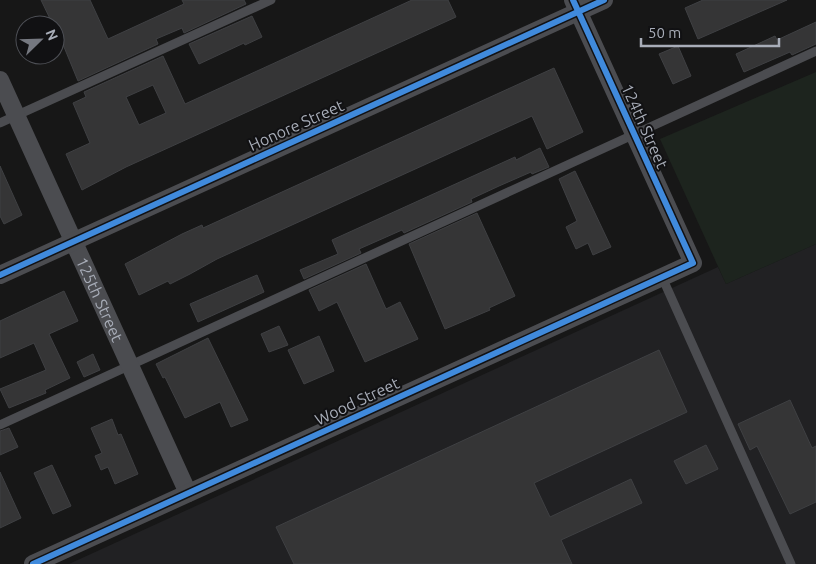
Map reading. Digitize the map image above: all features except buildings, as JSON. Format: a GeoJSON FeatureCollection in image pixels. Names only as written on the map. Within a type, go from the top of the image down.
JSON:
{"type":"FeatureCollection","features":[{"type":"Feature","properties":{"kind":"street","name":"Honore Street"},"geometry":{"type":"LineString","coordinates":[[0,275],[576,6],[604,0]]}},
{"type":"Feature","properties":{"kind":"street","name":"124th Street"},"geometry":{"type":"LineString","coordinates":[[576,6],[693,263]]}},
{"type":"Feature","properties":{"kind":"street","name":"125th Street"},"geometry":{"type":"LineString","coordinates":[[0,80],[188,493]]}},
{"type":"Feature","properties":{"kind":"street","name":"Wood Street"},"geometry":{"type":"LineString","coordinates":[[33,564],[693,263]]}},
{"type":"Feature","properties":{"kind":"lane"},"geometry":{"type":"LineString","coordinates":[[0,123],[271,0]]}},
{"type":"Feature","properties":{"kind":"lane"},"geometry":{"type":"LineString","coordinates":[[0,425],[816,51]]}},
{"type":"Feature","properties":{"kind":"lane"},"geometry":{"type":"LineString","coordinates":[[662,277],[791,564]]}},
{"type":"Feature","properties":{"kind":"shaded area"},"geometry":{"type":"Polygon","coordinates":[[[816,72],[816,244],[726,284],[660,139],[816,72]]]}},
{"type":"Feature","properties":{"kind":"shaded area"},"geometry":{"type":"Polygon","coordinates":[[[816,244],[816,564],[69,564],[718,267],[726,284],[816,244]]]}},
{"type":"Feature","properties":{"kind":"cycle path"},"geometry":{"type":"LineString","coordinates":[[33,564],[693,263],[573,0]]}},
{"type":"Feature","properties":{"kind":"cycle path"},"geometry":{"type":"LineString","coordinates":[[0,275],[604,0]]}}]}
